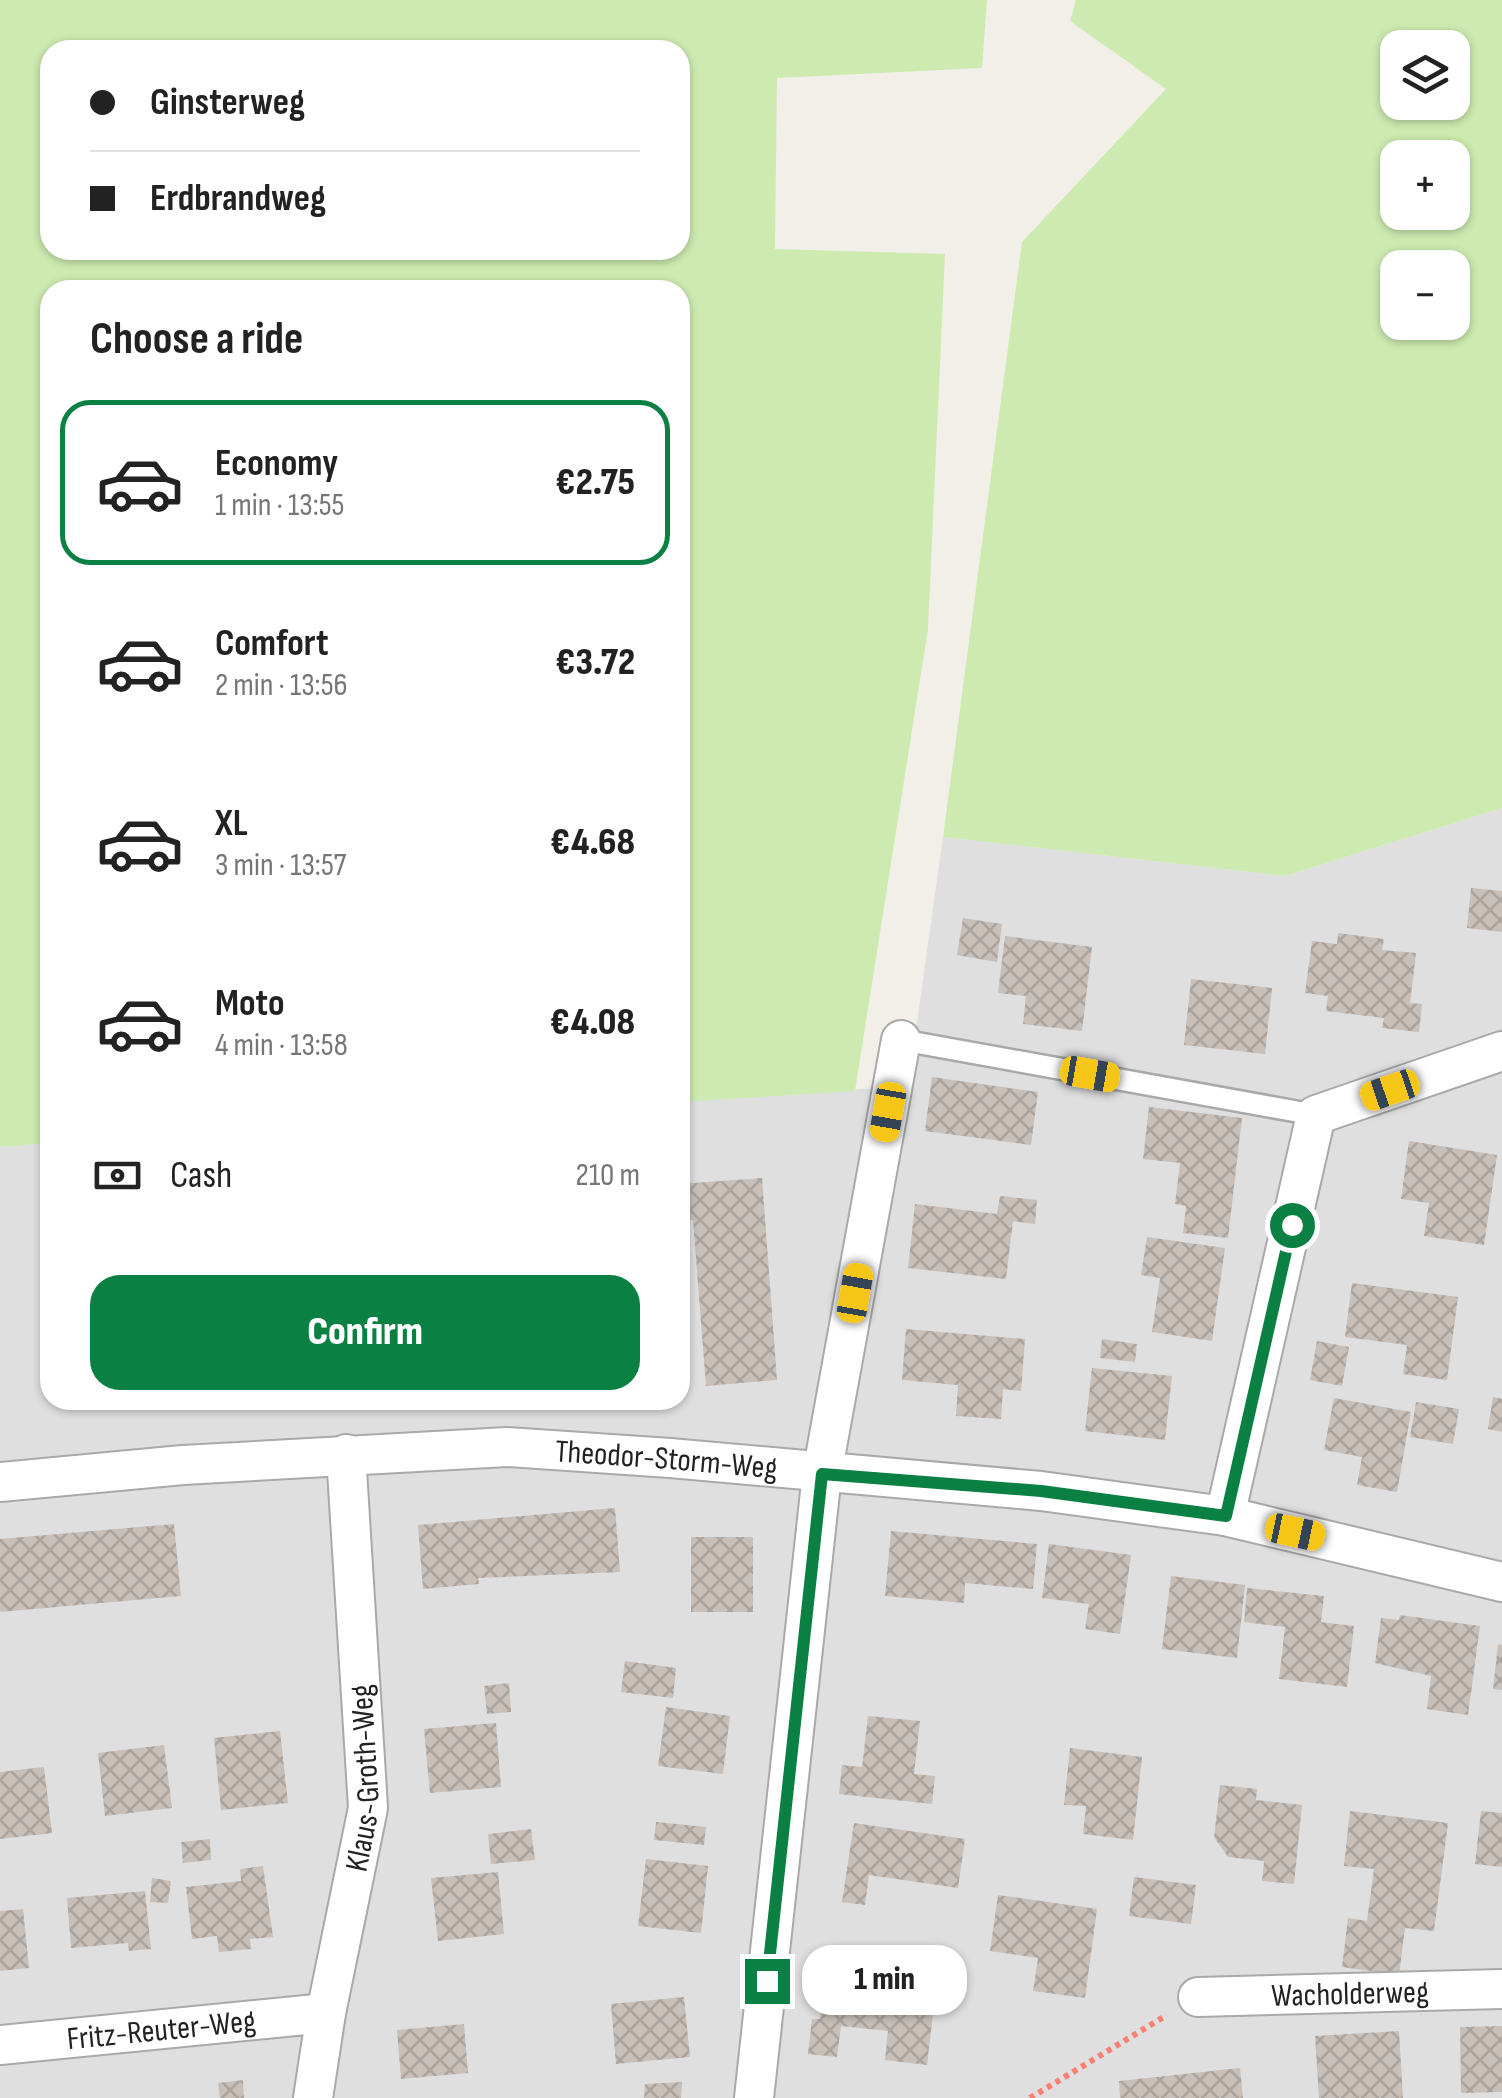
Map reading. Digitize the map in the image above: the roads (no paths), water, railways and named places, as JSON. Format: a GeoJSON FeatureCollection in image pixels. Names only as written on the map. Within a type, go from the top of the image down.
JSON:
{"type":"FeatureCollection","features":[{"type":"Feature","properties":{"kind":"street"},"geometry":{"type":"LineString","coordinates":[[754,2098],[822,1474],[901,1040]]}},
{"type":"Feature","properties":{"kind":"street"},"geometry":{"type":"LineString","coordinates":[[1226,1516],[1316,1116],[1502,1051]]}},
{"type":"Feature","properties":{"kind":"street","name":"Theodor-Storm-Weg"},"geometry":{"type":"LineString","coordinates":[[0,1482],[346,1454],[507,1447],[1041,1491],[1226,1516],[1502,1582]]}},
{"type":"Feature","properties":{"kind":"street","name":"Klaus-Groth-Weg"},"geometry":{"type":"LineString","coordinates":[[313,2098],[326,2013],[368,1808],[346,1454]]}},
{"type":"Feature","properties":{"kind":"street","name":"Wacholderweg"},"geometry":{"type":"LineString","coordinates":[[1198,1997],[1502,1989]]}},
{"type":"Feature","properties":{"kind":"street","name":"Fritz-Reuter-Weg"},"geometry":{"type":"LineString","coordinates":[[0,2045],[326,2013]]}},
{"type":"Feature","properties":{"kind":"lane"},"geometry":{"type":"LineString","coordinates":[[901,1040],[1316,1116]]}}]}
